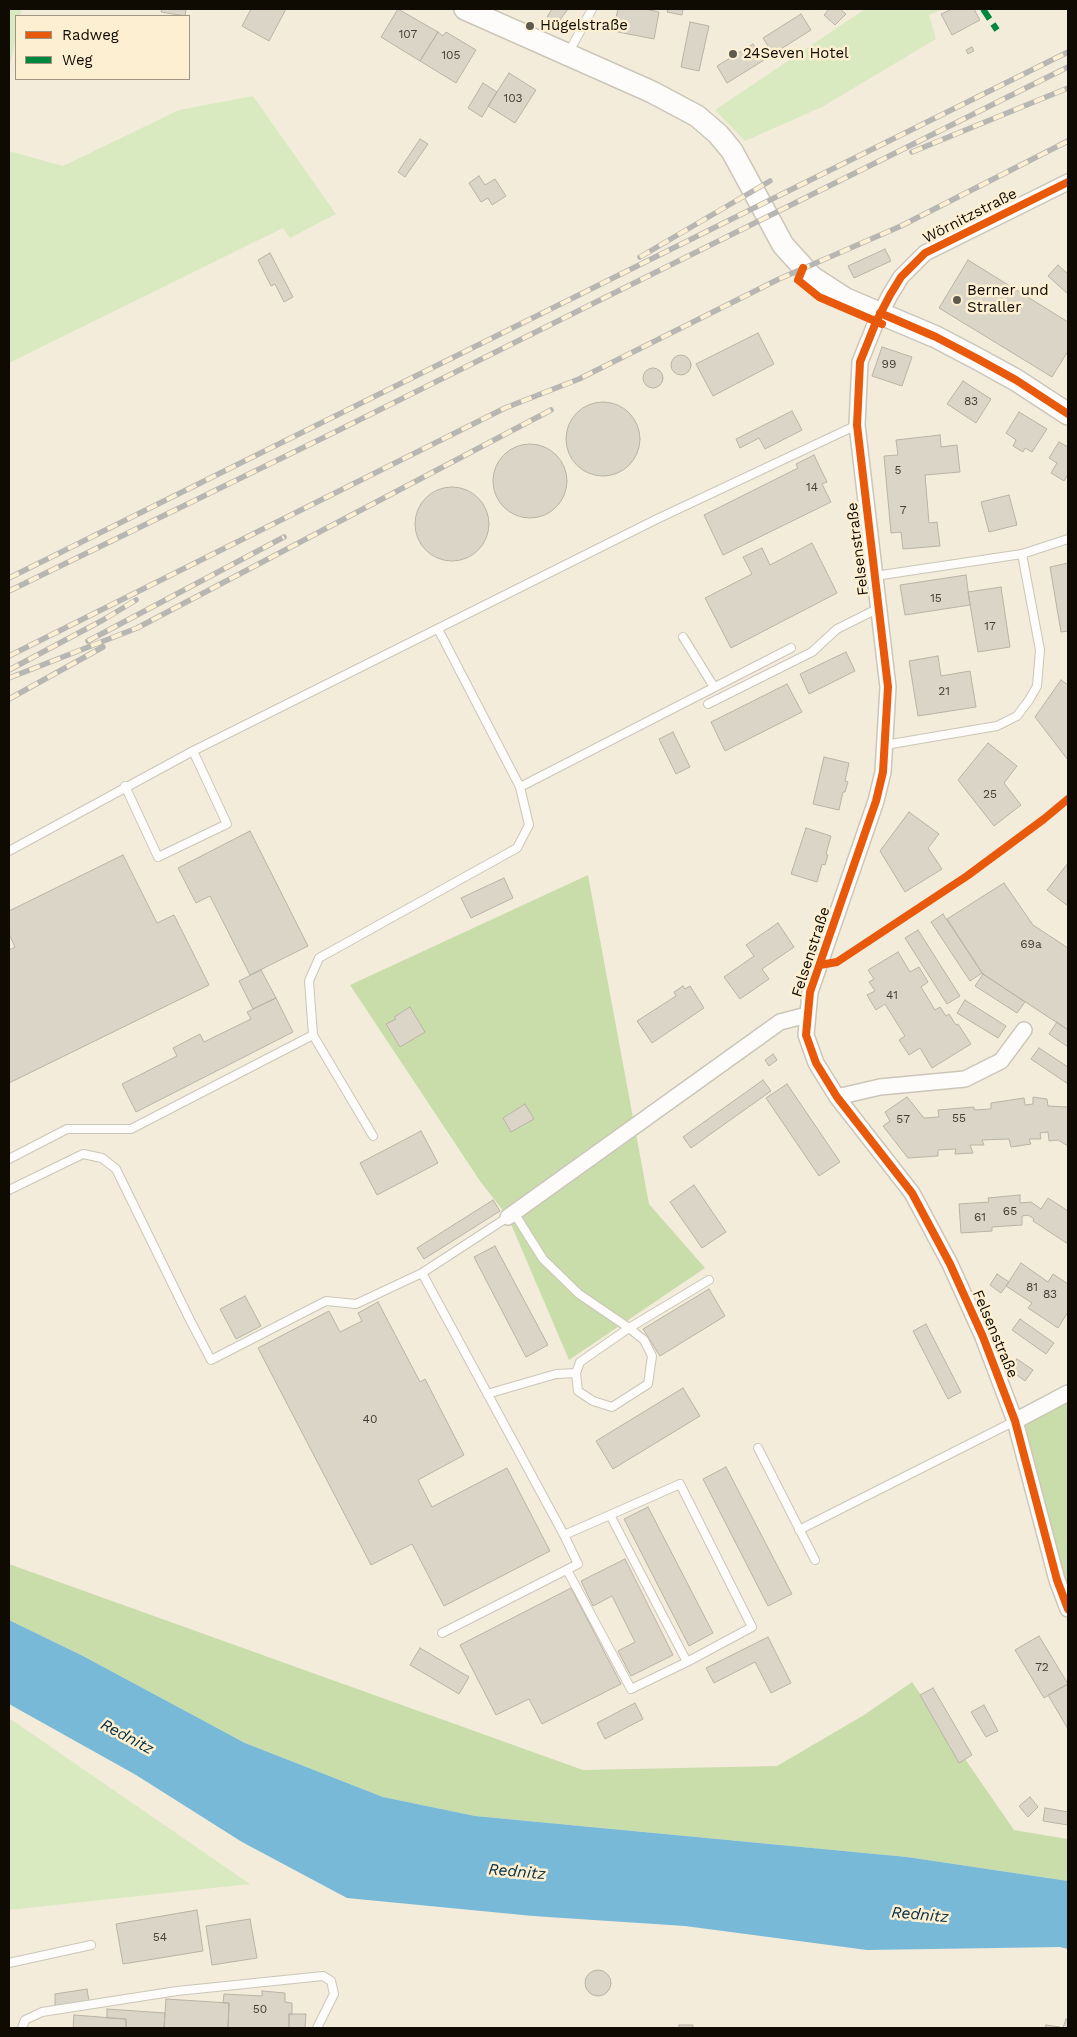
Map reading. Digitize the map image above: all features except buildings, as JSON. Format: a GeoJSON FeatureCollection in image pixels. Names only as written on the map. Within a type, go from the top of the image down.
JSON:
{"type":"FeatureCollection","features":[{"type":"Feature","properties":{"kind":"main road"},"geometry":{"type":"LineString","coordinates":[[465,9],[668,100],[697,116],[718,134],[732,151],[775,232],[783,245],[803,268],[823,284],[846,298],[936,337],[1016,380],[1068,414]]}},
{"type":"Feature","properties":{"kind":"street","name":"Wörnitzstraße"},"geometry":{"type":"LineString","coordinates":[[880,313],[901,277],[925,253],[1068,182]]}},
{"type":"Feature","properties":{"kind":"street","name":"Felsenstraße"},"geometry":{"type":"LineString","coordinates":[[880,313],[860,362],[857,425],[888,687],[883,772],[876,801],[810,992],[806,1035],[816,1063],[837,1097],[912,1193],[950,1264],[983,1337],[1015,1421],[1057,1580],[1068,1609]]}},
{"type":"Feature","properties":{"kind":"street","name":"Felsenstraße"},"geometry":{"type":"LineString","coordinates":[[511,1215],[780,1022],[807,1015]]}},
{"type":"Feature","properties":{"kind":"street"},"geometry":{"type":"LineString","coordinates":[[837,1097],[880,1087],[965,1079],[1001,1061],[1024,1030]]}},
{"type":"Feature","properties":{"kind":"street"},"geometry":{"type":"LineString","coordinates":[[1015,1421],[1068,1393]]}},
{"type":"Feature","properties":{"kind":"lane"},"geometry":{"type":"LineString","coordinates":[[568,54],[592,9]]}},
{"type":"Feature","properties":{"kind":"lane"},"geometry":{"type":"LineString","coordinates":[[9,851],[125,786],[193,751],[657,519],[857,425]]}},
{"type":"Feature","properties":{"kind":"lane"},"geometry":{"type":"LineString","coordinates":[[875,576],[1022,554],[1068,539]]}},
{"type":"Feature","properties":{"kind":"lane"},"geometry":{"type":"LineString","coordinates":[[885,745],[997,726],[1016,716],[1029,700],[1037,686],[1040,650],[1022,554]]}},
{"type":"Feature","properties":{"kind":"lane"},"geometry":{"type":"LineString","coordinates":[[708,704],[812,652],[837,629],[878,608]]}},
{"type":"Feature","properties":{"kind":"lane"},"geometry":{"type":"LineString","coordinates":[[373,1136],[313,1035],[310,981],[319,958],[517,848],[529,825],[520,787],[438,629]]}},
{"type":"Feature","properties":{"kind":"lane"},"geometry":{"type":"LineString","coordinates":[[683,637],[714,687]]}},
{"type":"Feature","properties":{"kind":"lane"},"geometry":{"type":"LineString","coordinates":[[520,787],[791,648]]}},
{"type":"Feature","properties":{"kind":"lane"},"geometry":{"type":"LineString","coordinates":[[125,786],[158,857],[227,824],[193,751]]}},
{"type":"Feature","properties":{"kind":"lane"},"geometry":{"type":"LineString","coordinates":[[9,1159],[67,1129],[131,1129],[313,1035]]}},
{"type":"Feature","properties":{"kind":"lane"},"geometry":{"type":"LineString","coordinates":[[9,1190],[83,1154],[102,1158],[116,1169],[211,1360],[326,1301],[356,1304],[422,1273],[511,1215],[543,1259],[579,1294],[629,1328],[644,1340],[652,1356],[648,1384],[612,1407],[593,1401],[578,1391],[576,1373],[580,1362],[629,1328],[709,1280]]}},
{"type":"Feature","properties":{"kind":"lane"},"geometry":{"type":"LineString","coordinates":[[422,1273],[578,1564],[442,1633]]}},
{"type":"Feature","properties":{"kind":"lane"},"geometry":{"type":"LineString","coordinates":[[487,1394],[556,1374],[576,1373]]}},
{"type":"Feature","properties":{"kind":"lane"},"geometry":{"type":"LineString","coordinates":[[799,1530],[1015,1421]]}},
{"type":"Feature","properties":{"kind":"lane"},"geometry":{"type":"LineString","coordinates":[[758,1448],[815,1560]]}},
{"type":"Feature","properties":{"kind":"lane"},"geometry":{"type":"LineString","coordinates":[[564,1535],[680,1484],[752,1627],[687,1662],[631,1689],[567,1570]]}},
{"type":"Feature","properties":{"kind":"lane"},"geometry":{"type":"LineString","coordinates":[[610,1515],[687,1662]]}},
{"type":"Feature","properties":{"kind":"lane"},"geometry":{"type":"LineString","coordinates":[[9,1963],[91,1945]]}},
{"type":"Feature","properties":{"kind":"lane"},"geometry":{"type":"LineString","coordinates":[[22,2028],[25,2020],[42,2012],[177,1991],[323,1976],[331,1981],[334,1994],[317,2028]]}},
{"type":"Feature","properties":{"kind":"green space"},"geometry":{"type":"Polygon","coordinates":[[[9,9],[22,9],[20,15],[15,15],[15,40],[9,71],[9,9]]]}},
{"type":"Feature","properties":{"kind":"green space"},"geometry":{"type":"Polygon","coordinates":[[[865,9],[943,9],[929,15],[936,39],[822,107],[745,141],[715,110],[865,9]]]}},
{"type":"Feature","properties":{"kind":"green space"},"geometry":{"type":"Polygon","coordinates":[[[253,96],[336,214],[290,238],[283,228],[9,363],[9,151],[63,166],[179,110],[253,96]]]}},
{"type":"Feature","properties":{"kind":"green space"},"geometry":{"type":"Polygon","coordinates":[[[588,875],[649,1204],[705,1268],[569,1360],[508,1217],[480,1181],[350,985],[588,875]]]}},
{"type":"Feature","properties":{"kind":"green space"},"geometry":{"type":"Polygon","coordinates":[[[1068,1399],[1068,1590],[1023,1421],[1068,1399]]]}},
{"type":"Feature","properties":{"kind":"green space"},"geometry":{"type":"Polygon","coordinates":[[[9,1564],[583,1770],[777,1766],[864,1715],[912,1682],[1014,1830],[1068,1839],[1068,1881],[907,1857],[475,1816],[383,1797],[245,1743],[83,1656],[9,1620],[9,1564]]]}},
{"type":"Feature","properties":{"kind":"green space"},"geometry":{"type":"Polygon","coordinates":[[[9,1718],[250,1884],[9,1910],[9,1718]]]}},
{"type":"Feature","properties":{"kind":"water","name":"Rednitz"},"geometry":{"type":"Polygon","coordinates":[[[9,1620],[83,1656],[245,1743],[383,1797],[475,1816],[907,1857],[1068,1881],[1068,1949],[1060,1947],[867,1950],[685,1926],[533,1916],[347,1898],[242,1842],[136,1775],[9,1704],[9,1620]]]}},
{"type":"Feature","properties":{"kind":"railway"},"geometry":{"type":"LineString","coordinates":[[9,578],[1068,52]]}},
{"type":"Feature","properties":{"kind":"railway"},"geometry":{"type":"LineString","coordinates":[[9,591],[331,434],[1068,67]]}},
{"type":"Feature","properties":{"kind":"railway"},"geometry":{"type":"LineString","coordinates":[[912,152],[1068,88]]}},
{"type":"Feature","properties":{"kind":"railway"},"geometry":{"type":"LineString","coordinates":[[9,656],[505,408],[579,379],[779,279],[901,226],[1068,141]]}},
{"type":"Feature","properties":{"kind":"railway"},"geometry":{"type":"LineString","coordinates":[[640,257],[770,181]]}},
{"type":"Feature","properties":{"kind":"railway"},"geometry":{"type":"LineString","coordinates":[[9,678],[137,628],[551,410]]}},
{"type":"Feature","properties":{"kind":"railway"},"geometry":{"type":"LineString","coordinates":[[88,641],[284,537]]}},
{"type":"Feature","properties":{"kind":"railway"},"geometry":{"type":"LineString","coordinates":[[9,670],[103,620],[136,600]]}},
{"type":"Feature","properties":{"kind":"railway"},"geometry":{"type":"LineString","coordinates":[[9,699],[103,647]]}},
{"type":"Feature","properties":{"kind":"marked path"},"geometry":{"type":"LineString","coordinates":[[983,9],[997,30]]}},
{"type":"Feature","properties":{"kind":"cycle path"},"geometry":{"type":"LineString","coordinates":[[1068,182],[925,253],[901,277],[890,295],[876,322],[860,362],[857,425],[888,687],[883,772],[876,801],[810,992],[806,1035],[816,1063],[837,1097],[912,1193],[950,1264],[983,1337],[1015,1421],[1057,1580],[1068,1609]]}},
{"type":"Feature","properties":{"kind":"cycle path"},"geometry":{"type":"LineString","coordinates":[[803,268],[798,280],[819,297],[882,324]]}},
{"type":"Feature","properties":{"kind":"cycle path"},"geometry":{"type":"LineString","coordinates":[[880,313],[936,337],[976,358],[1016,380],[1068,414]]}},
{"type":"Feature","properties":{"kind":"cycle path"},"geometry":{"type":"LineString","coordinates":[[820,965],[837,962],[967,876],[1068,799]]}},
{"type":"Feature","properties":{"kind":"place","name":"Hügelstraße"},"geometry":{"type":"Point","coordinates":[530,26]}},
{"type":"Feature","properties":{"kind":"place","name":"24Seven Hotel"},"geometry":{"type":"Point","coordinates":[733,54]}},
{"type":"Feature","properties":{"kind":"place","name":"Berner und Straller"},"geometry":{"type":"Point","coordinates":[957,300]}}]}
